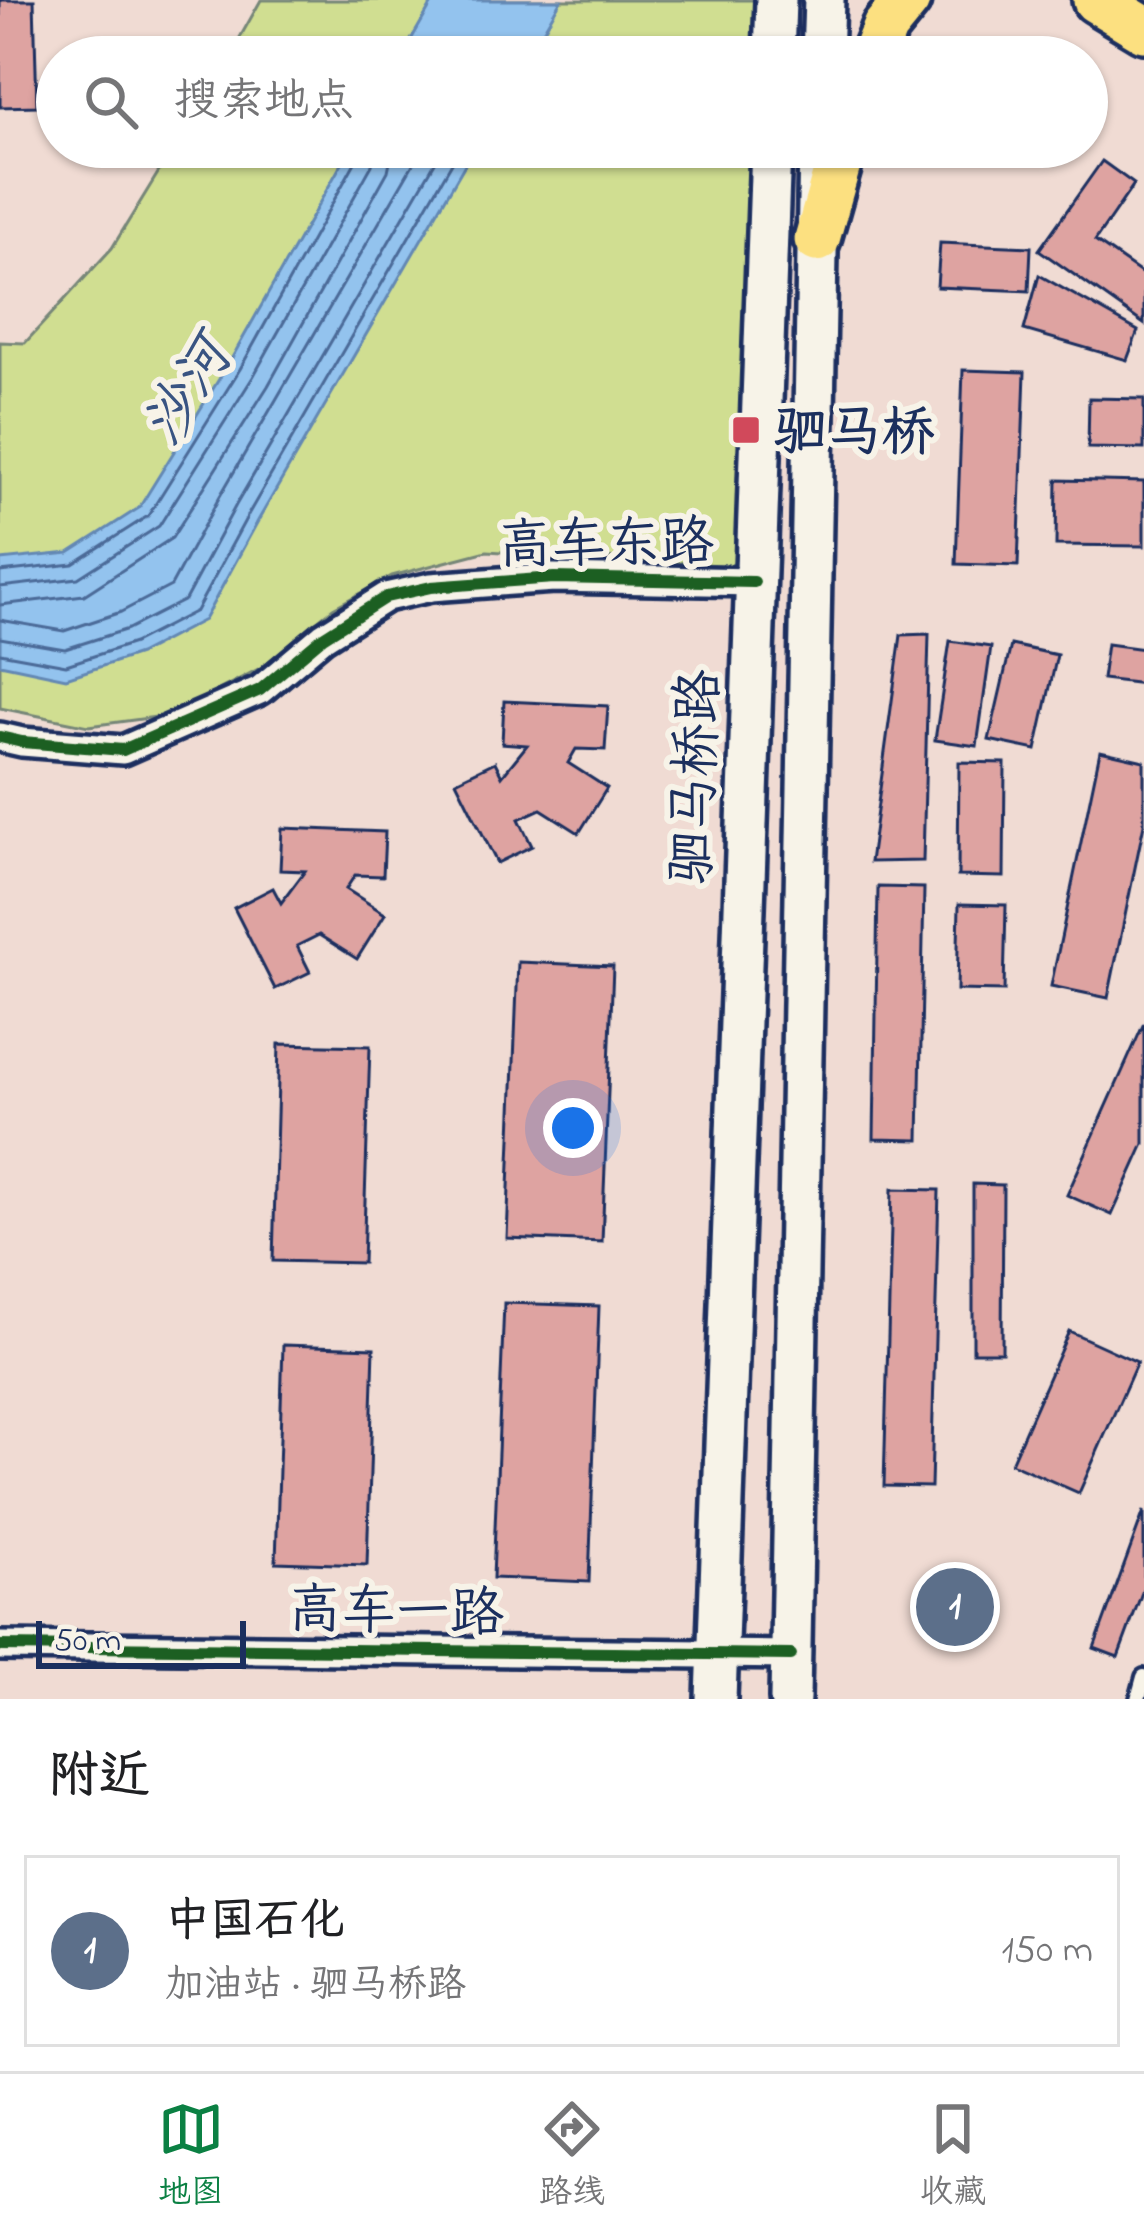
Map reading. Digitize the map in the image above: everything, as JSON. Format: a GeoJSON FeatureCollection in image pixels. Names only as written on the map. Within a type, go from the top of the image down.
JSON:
{"type":"FeatureCollection","features":[{"type":"Feature","properties":{"kind":"main road"},"geometry":{"type":"LineString","coordinates":[[775,36],[776,0]]}},
{"type":"Feature","properties":{"kind":"main road"},"geometry":{"type":"LineString","coordinates":[[823,36],[824,0]]}},
{"type":"Feature","properties":{"kind":"main road"},"geometry":{"type":"LineString","coordinates":[[881,36],[907,0]]}},
{"type":"Feature","properties":{"kind":"main road"},"geometry":{"type":"LineString","coordinates":[[1096,0],[1144,29]]}},
{"type":"Feature","properties":{"kind":"main road","name":"驷马桥路"},"geometry":{"type":"LineString","coordinates":[[716,1699],[770,168]]}},
{"type":"Feature","properties":{"kind":"main road","name":"驷马桥路"},"geometry":{"type":"LineString","coordinates":[[790,1699],[819,168]]}},
{"type":"Feature","properties":{"kind":"main road"},"geometry":{"type":"LineString","coordinates":[[817,239],[837,168]]}},
{"type":"Feature","properties":{"kind":"street","name":"高车东路"},"geometry":{"type":"LineString","coordinates":[[0,737],[123,750],[260,690],[323,637],[386,597],[431,587],[554,578],[754,581]]}},
{"type":"Feature","properties":{"kind":"street","name":"高车一路"},"geometry":{"type":"LineString","coordinates":[[0,1646],[791,1655]]}},
{"type":"Feature","properties":{"kind":"lane"},"geometry":{"type":"LineString","coordinates":[[1138,1699],[1144,1677]]}},
{"type":"Feature","properties":{"kind":"green space"},"geometry":{"type":"Polygon","coordinates":[[[261,0],[756,0],[755,36],[241,36],[261,0]]]}},
{"type":"Feature","properties":{"kind":"green space"},"geometry":{"type":"Polygon","coordinates":[[[161,168],[750,168],[737,566],[487,551],[392,576],[333,608],[262,667],[171,715],[89,726],[0,708],[0,342],[25,343],[112,248],[161,168]]]}},
{"type":"Feature","properties":{"kind":"water"},"geometry":{"type":"Polygon","coordinates":[[[434,0],[561,0],[540,36],[413,36],[434,0]]]}},
{"type":"Feature","properties":{"kind":"water"},"geometry":{"type":"Polygon","coordinates":[[[339,168],[463,168],[204,620],[139,654],[66,678],[0,664],[0,560],[69,553],[139,508],[229,363],[339,168]]]}},
{"type":"Feature","properties":{"kind":"building"},"geometry":{"type":"Polygon","coordinates":[[[0,0],[34,0],[36,106],[0,107],[0,0]]]}},
{"type":"Feature","properties":{"kind":"building"},"geometry":{"type":"Polygon","coordinates":[[[1108,165],[1134,184],[1095,241],[1144,275],[1144,324],[1039,250],[1097,168],[1108,165]]]}},
{"type":"Feature","properties":{"kind":"building"},"geometry":{"type":"Polygon","coordinates":[[[940,243],[1031,247],[1029,291],[937,287],[940,243]]]}},
{"type":"Feature","properties":{"kind":"building"},"geometry":{"type":"Polygon","coordinates":[[[1039,275],[1138,331],[1127,360],[1024,330],[1039,275]]]}},
{"type":"Feature","properties":{"kind":"building"},"geometry":{"type":"Polygon","coordinates":[[[963,370],[1025,372],[1018,566],[956,564],[963,370]]]}},
{"type":"Feature","properties":{"kind":"building"},"geometry":{"type":"Polygon","coordinates":[[[1089,398],[1144,399],[1144,449],[1088,448],[1089,398]]]}},
{"type":"Feature","properties":{"kind":"building"},"geometry":{"type":"Polygon","coordinates":[[[1057,480],[1144,482],[1144,546],[1056,545],[1057,480]]]}},
{"type":"Feature","properties":{"kind":"building"},"geometry":{"type":"Polygon","coordinates":[[[929,634],[923,861],[870,862],[901,635],[929,634]]]}},
{"type":"Feature","properties":{"kind":"building"},"geometry":{"type":"Polygon","coordinates":[[[950,641],[991,647],[977,746],[935,740],[950,641]]]}},
{"type":"Feature","properties":{"kind":"building"},"geometry":{"type":"Polygon","coordinates":[[[1107,644],[1144,649],[1144,684],[1102,679],[1107,644]]]}},
{"type":"Feature","properties":{"kind":"building"},"geometry":{"type":"Polygon","coordinates":[[[1011,645],[1057,655],[1036,750],[989,740],[1011,645]]]}},
{"type":"Feature","properties":{"kind":"building"},"geometry":{"type":"Polygon","coordinates":[[[504,701],[608,706],[605,750],[576,749],[568,763],[607,788],[579,833],[541,809],[519,819],[532,846],[497,863],[456,781],[495,762],[502,776],[527,745],[502,743],[504,701]]]}},
{"type":"Feature","properties":{"kind":"building"},"geometry":{"type":"Polygon","coordinates":[[[1100,751],[1144,761],[1144,824],[1108,998],[1051,986],[1100,751]]]}},
{"type":"Feature","properties":{"kind":"building"},"geometry":{"type":"Polygon","coordinates":[[[959,762],[1005,763],[1004,877],[958,876],[959,762]]]}},
{"type":"Feature","properties":{"kind":"building"},"geometry":{"type":"Polygon","coordinates":[[[282,828],[385,832],[383,876],[355,875],[346,889],[385,914],[357,959],[319,935],[297,946],[310,972],[275,989],[234,908],[273,888],[281,903],[305,871],[280,870],[282,828]]]}},
{"type":"Feature","properties":{"kind":"building"},"geometry":{"type":"Polygon","coordinates":[[[878,887],[924,888],[919,1140],[874,1139],[878,887]]]}},
{"type":"Feature","properties":{"kind":"building"},"geometry":{"type":"Polygon","coordinates":[[[959,904],[1006,905],[1004,991],[957,990],[959,904]]]}},
{"type":"Feature","properties":{"kind":"building"},"geometry":{"type":"Polygon","coordinates":[[[518,962],[613,966],[602,1242],[507,1238],[518,962]]]}},
{"type":"Feature","properties":{"kind":"building"},"geometry":{"type":"Polygon","coordinates":[[[1144,1023],[1144,1144],[1112,1215],[1067,1195],[1144,1023]]]}},
{"type":"Feature","properties":{"kind":"building"},"geometry":{"type":"Polygon","coordinates":[[[279,1044],[370,1046],[363,1263],[273,1261],[279,1044]]]}},
{"type":"Feature","properties":{"kind":"building"},"geometry":{"type":"Polygon","coordinates":[[[973,1184],[1003,1185],[1002,1352],[973,1352],[973,1184]]]}},
{"type":"Feature","properties":{"kind":"building"},"geometry":{"type":"Polygon","coordinates":[[[892,1189],[939,1190],[931,1487],[884,1486],[892,1189]]]}},
{"type":"Feature","properties":{"kind":"building"},"geometry":{"type":"Polygon","coordinates":[[[504,1303],[599,1306],[589,1582],[493,1578],[504,1303]]]}},
{"type":"Feature","properties":{"kind":"building"},"geometry":{"type":"Polygon","coordinates":[[[1069,1331],[1137,1362],[1079,1493],[1011,1463],[1069,1331]]]}},
{"type":"Feature","properties":{"kind":"building"},"geometry":{"type":"Polygon","coordinates":[[[283,1345],[374,1348],[367,1565],[276,1562],[283,1345]]]}},
{"type":"Feature","properties":{"kind":"building"},"geometry":{"type":"Polygon","coordinates":[[[1144,1511],[1144,1587],[1118,1657],[1094,1648],[1144,1511]]]}},
{"type":"Feature","properties":{"kind":"cycle path"},"geometry":{"type":"LineString","coordinates":[[0,737],[123,750],[260,690],[323,637],[386,597],[431,587],[554,578],[754,582]]}},
{"type":"Feature","properties":{"kind":"cycle path"},"geometry":{"type":"LineString","coordinates":[[0,1646],[791,1655]]}},
{"type":"Feature","properties":{"kind":"place","name":"驷马桥"},"geometry":{"type":"Point","coordinates":[746,430]}},
{"type":"Feature","properties":{"kind":"place","name":"中国石化"},"geometry":{"type":"Point","coordinates":[955,1607]}},
{"type":"Feature","properties":{"kind":"water label","name":"沙河"},"geometry":{"type":"Point","coordinates":[185,390]}}]}
